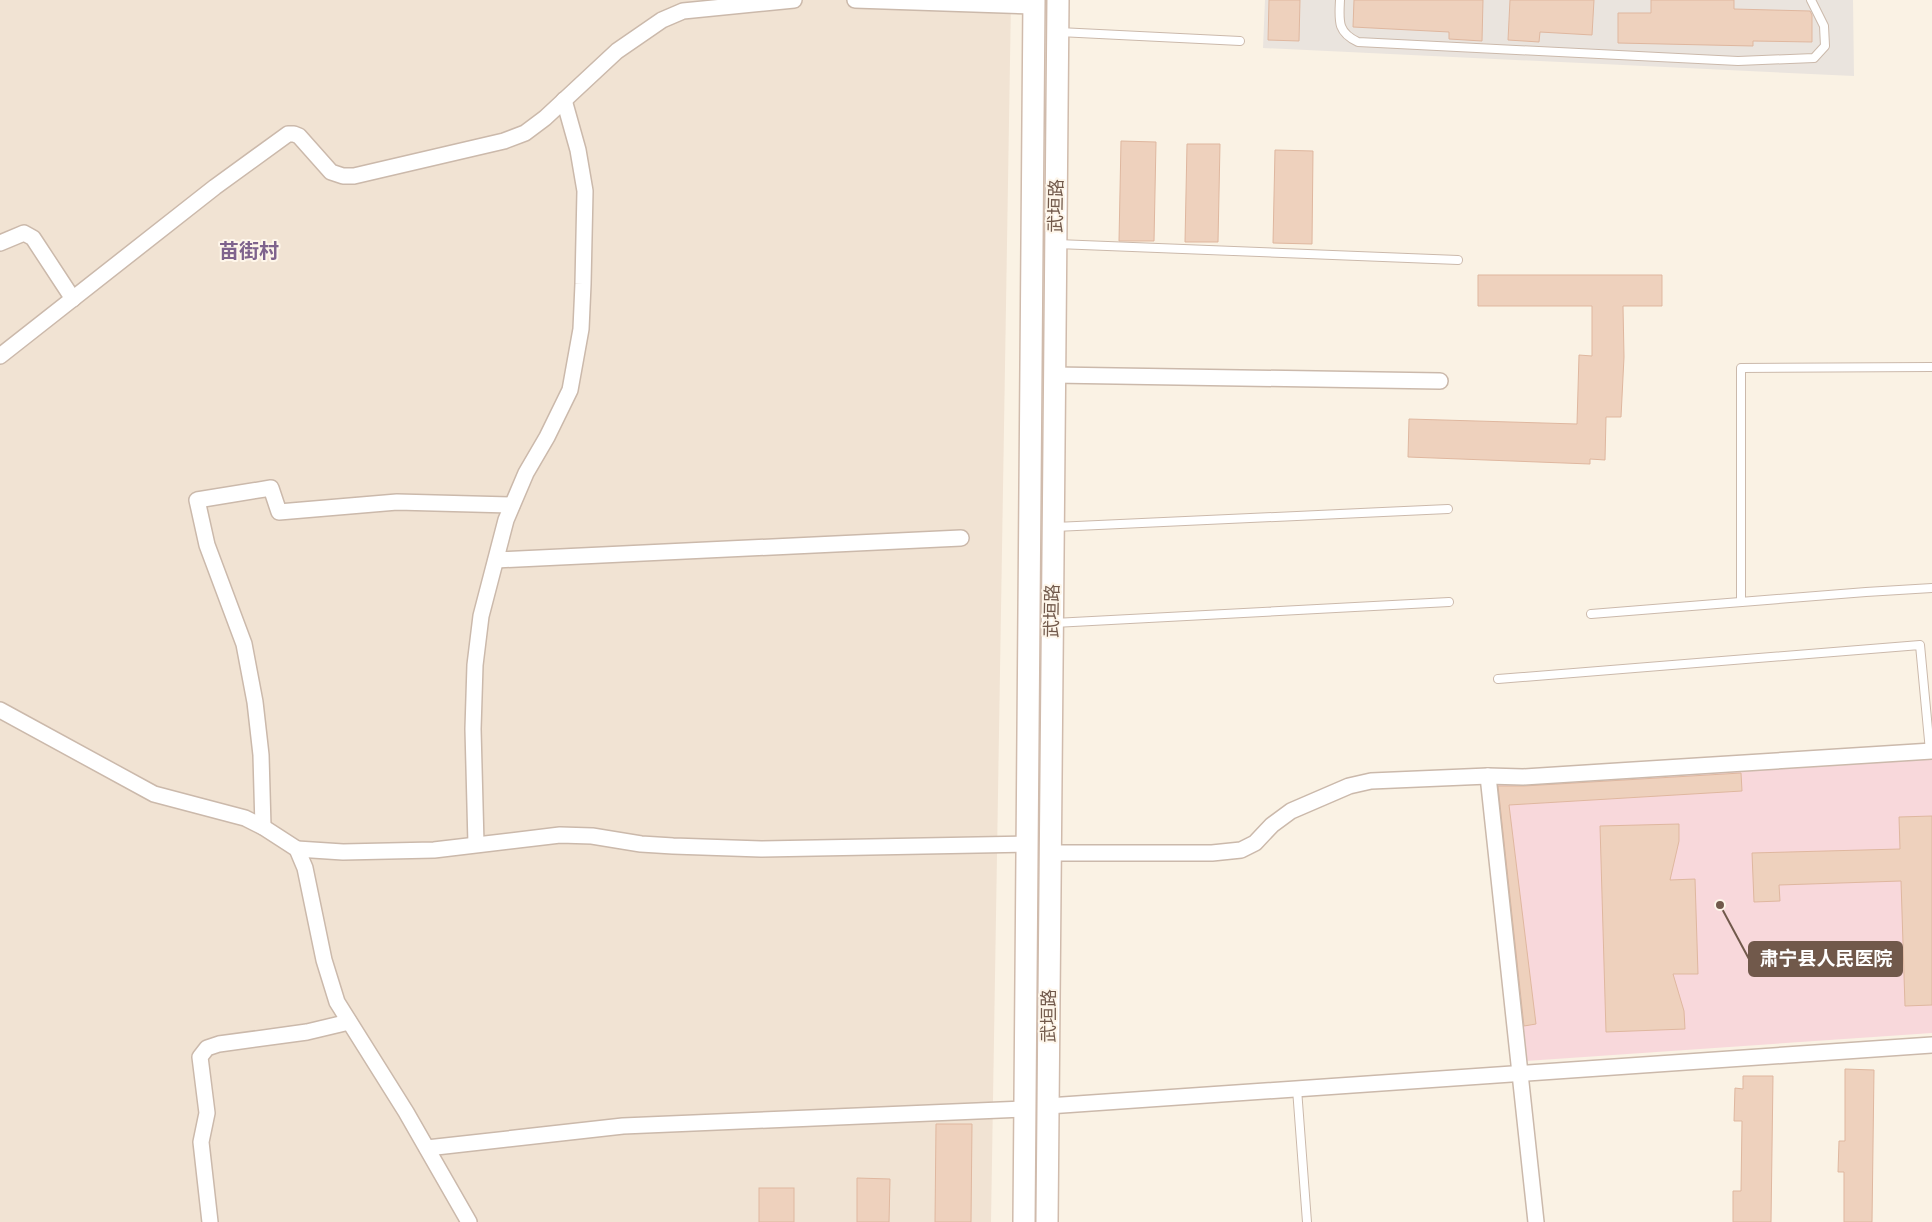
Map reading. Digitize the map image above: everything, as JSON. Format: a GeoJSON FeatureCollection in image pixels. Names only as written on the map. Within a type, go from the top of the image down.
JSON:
{"type":"FeatureCollection","features":[{"type":"Feature","properties":{"kind":"main road","name":"武垣路"},"geometry":{"type":"LineString","coordinates":[[1047,1222],[1058,0]]}},
{"type":"Feature","properties":{"kind":"main road","name":"武垣路"},"geometry":{"type":"LineString","coordinates":[[1024,1222],[1034,3]]}},
{"type":"Feature","properties":{"kind":"street"},"geometry":{"type":"LineString","coordinates":[[0,356],[215,188],[288,134],[299,136],[331,172],[343,176],[354,176],[504,141],[525,132],[545,118],[617,51],[662,20],[683,11],[794,0]]}},
{"type":"Feature","properties":{"kind":"street"},"geometry":{"type":"LineString","coordinates":[[856,0],[1034,3]]}},
{"type":"Feature","properties":{"kind":"street"},"geometry":{"type":"LineString","coordinates":[[476,844],[473,729],[475,665],[481,616],[506,520],[526,473],[547,437],[570,390],[581,329],[585,191],[578,150],[564,100]]}},
{"type":"Feature","properties":{"kind":"street"},"geometry":{"type":"LineString","coordinates":[[0,243],[24,233],[33,238],[73,299]]}},
{"type":"Feature","properties":{"kind":"street"},"geometry":{"type":"LineString","coordinates":[[1054,375],[1440,381]]}},
{"type":"Feature","properties":{"kind":"street"},"geometry":{"type":"LineString","coordinates":[[263,827],[261,755],[255,702],[244,644],[207,545],[197,500],[271,488],[279,512],[398,502],[512,505]]}},
{"type":"Feature","properties":{"kind":"street"},"geometry":{"type":"LineString","coordinates":[[496,560],[961,538]]}},
{"type":"Feature","properties":{"kind":"street"},"geometry":{"type":"LineString","coordinates":[[0,710],[154,794],[244,818],[263,827],[297,849],[343,852],[434,850],[560,835],[592,836],[665,846],[761,849],[1027,844]]}},
{"type":"Feature","properties":{"kind":"street"},"geometry":{"type":"LineString","coordinates":[[1050,853],[1212,853],[1241,850],[1255,843],[1272,825],[1291,811],[1349,786],[1370,781],[1523,776],[1931,751]]}},
{"type":"Feature","properties":{"kind":"street"},"geometry":{"type":"LineString","coordinates":[[1488,776],[1536,1222]]}},
{"type":"Feature","properties":{"kind":"street"},"geometry":{"type":"LineString","coordinates":[[297,849],[305,868],[324,960],[337,1002],[427,1148],[469,1222]]}},
{"type":"Feature","properties":{"kind":"street"},"geometry":{"type":"LineString","coordinates":[[210,1222],[201,1142],[207,1113],[200,1057],[207,1048],[219,1044],[307,1032],[349,1022]]}},
{"type":"Feature","properties":{"kind":"street"},"geometry":{"type":"LineString","coordinates":[[1048,1106],[1932,1045]]}},
{"type":"Feature","properties":{"kind":"street"},"geometry":{"type":"LineString","coordinates":[[427,1148],[623,1126],[1025,1109]]}},
{"type":"Feature","properties":{"kind":"lane"},"geometry":{"type":"LineString","coordinates":[[1340,0],[1339,24],[1347,37],[1358,42],[1738,61],[1814,58],[1825,46],[1824,26],[1811,0]]}},
{"type":"Feature","properties":{"kind":"lane"},"geometry":{"type":"LineString","coordinates":[[1057,32],[1240,41]]}},
{"type":"Feature","properties":{"kind":"lane"},"geometry":{"type":"LineString","coordinates":[[1055,243],[1458,260]]}},
{"type":"Feature","properties":{"kind":"lane"},"geometry":{"type":"LineString","coordinates":[[1741,602],[1741,368],[1932,367]]}},
{"type":"Feature","properties":{"kind":"lane"},"geometry":{"type":"LineString","coordinates":[[1053,527],[1448,509]]}},
{"type":"Feature","properties":{"kind":"lane"},"geometry":{"type":"LineString","coordinates":[[1591,614],[1932,588]]}},
{"type":"Feature","properties":{"kind":"lane"},"geometry":{"type":"LineString","coordinates":[[1052,624],[1450,602]]}},
{"type":"Feature","properties":{"kind":"lane"},"geometry":{"type":"LineString","coordinates":[[1498,678],[1920,645],[1931,751]]}},
{"type":"Feature","properties":{"kind":"lane"},"geometry":{"type":"LineString","coordinates":[[1297,1089],[1307,1222]]}},
{"type":"Feature","properties":{"kind":"shaded area"},"geometry":{"type":"Polygon","coordinates":[[[0,0],[1011,0],[991,1222],[0,1222],[0,0]]]}},
{"type":"Feature","properties":{"kind":"shaded area"},"geometry":{"type":"Polygon","coordinates":[[[1265,0],[1853,0],[1854,76],[1263,48],[1265,0]]]}},
{"type":"Feature","properties":{"kind":"shaded area"},"geometry":{"type":"Polygon","coordinates":[[[1932,759],[1932,1033],[1526,1061],[1493,785],[1932,759]]]}},
{"type":"Feature","properties":{"kind":"building"},"geometry":{"type":"Polygon","coordinates":[[[1269,0],[1300,0],[1299,41],[1268,40],[1269,0]]]}},
{"type":"Feature","properties":{"kind":"building"},"geometry":{"type":"Polygon","coordinates":[[[1354,0],[1483,0],[1482,41],[1449,39],[1449,32],[1353,27],[1354,0]]]}},
{"type":"Feature","properties":{"kind":"building"},"geometry":{"type":"Polygon","coordinates":[[[1510,0],[1594,0],[1592,35],[1540,32],[1539,42],[1508,40],[1510,0]]]}},
{"type":"Feature","properties":{"kind":"building"},"geometry":{"type":"Polygon","coordinates":[[[1651,0],[1734,0],[1734,9],[1810,11],[1812,15],[1812,42],[1753,41],[1753,46],[1618,43],[1618,13],[1651,13],[1651,0]]]}},
{"type":"Feature","properties":{"kind":"building"},"geometry":{"type":"Polygon","coordinates":[[[1121,141],[1156,142],[1154,241],[1119,241],[1121,141]]]}},
{"type":"Feature","properties":{"kind":"building"},"geometry":{"type":"Polygon","coordinates":[[[1187,144],[1220,144],[1218,242],[1185,242],[1187,144]]]}},
{"type":"Feature","properties":{"kind":"building"},"geometry":{"type":"Polygon","coordinates":[[[1275,150],[1313,151],[1312,244],[1273,243],[1275,150]]]}},
{"type":"Feature","properties":{"kind":"building"},"geometry":{"type":"Polygon","coordinates":[[[1478,275],[1662,275],[1662,306],[1623,306],[1624,357],[1621,417],[1606,417],[1605,460],[1590,459],[1590,464],[1408,457],[1409,419],[1577,424],[1579,355],[1592,356],[1592,306],[1478,306],[1478,275]]]}},
{"type":"Feature","properties":{"kind":"building"},"geometry":{"type":"Polygon","coordinates":[[[1741,773],[1742,791],[1509,805],[1536,1024],[1524,1026],[1498,786],[1741,773]]]}},
{"type":"Feature","properties":{"kind":"building"},"geometry":{"type":"Polygon","coordinates":[[[1932,816],[1932,1005],[1905,1006],[1901,881],[1779,885],[1780,901],[1754,902],[1752,853],[1900,849],[1899,817],[1932,816]]]}},
{"type":"Feature","properties":{"kind":"building"},"geometry":{"type":"Polygon","coordinates":[[[1679,824],[1679,841],[1670,880],[1695,879],[1698,974],[1673,974],[1684,1011],[1685,1029],[1606,1032],[1600,826],[1679,824]]]}},
{"type":"Feature","properties":{"kind":"building"},"geometry":{"type":"Polygon","coordinates":[[[1845,1069],[1874,1070],[1872,1222],[1844,1222],[1844,1172],[1838,1172],[1839,1141],[1845,1141],[1845,1069]]]}},
{"type":"Feature","properties":{"kind":"building"},"geometry":{"type":"Polygon","coordinates":[[[1743,1076],[1773,1076],[1771,1222],[1733,1222],[1733,1191],[1741,1191],[1742,1121],[1734,1121],[1735,1088],[1743,1089],[1743,1076]]]}},
{"type":"Feature","properties":{"kind":"building"},"geometry":{"type":"Polygon","coordinates":[[[936,1124],[972,1124],[971,1222],[935,1222],[936,1124]]]}},
{"type":"Feature","properties":{"kind":"building"},"geometry":{"type":"Polygon","coordinates":[[[857,1178],[890,1179],[889,1222],[857,1222],[857,1178]]]}},
{"type":"Feature","properties":{"kind":"building"},"geometry":{"type":"Polygon","coordinates":[[[759,1188],[794,1188],[794,1222],[759,1222],[759,1188]]]}},
{"type":"Feature","properties":{"kind":"place","name":"肃宁县人民医院"},"geometry":{"type":"Point","coordinates":[1720,905]}},
{"type":"Feature","properties":{"kind":"district","name":"苗街村"},"geometry":{"type":"Point","coordinates":[249,251]}}]}
